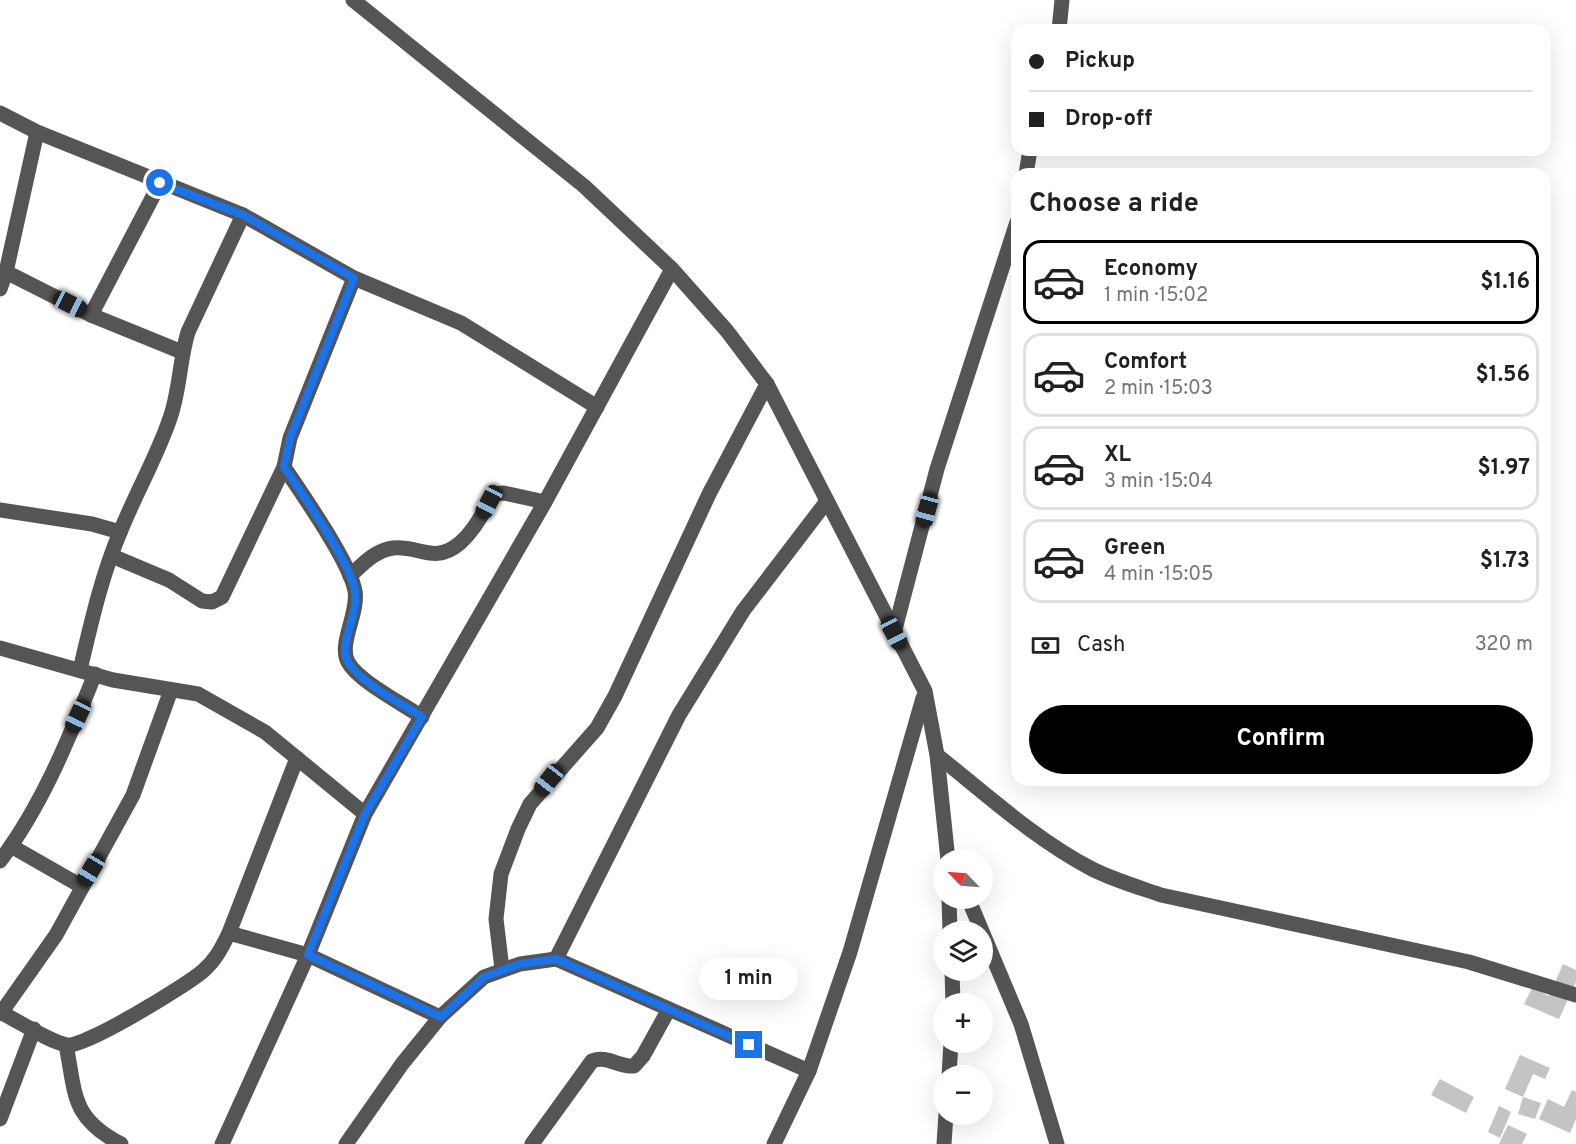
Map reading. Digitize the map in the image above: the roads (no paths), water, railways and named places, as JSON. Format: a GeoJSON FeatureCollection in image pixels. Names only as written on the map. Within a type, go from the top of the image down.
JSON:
{"type":"FeatureCollection","features":[{"type":"Feature","properties":{"kind":"street"},"geometry":{"type":"LineString","coordinates":[[353,0],[584,186],[672,269],[728,331],[767,384],[925,691],[937,755],[947,849]]}},
{"type":"Feature","properties":{"kind":"street"},"geometry":{"type":"LineString","coordinates":[[1060,24],[1062,0]]}},
{"type":"Feature","properties":{"kind":"street"},"geometry":{"type":"LineString","coordinates":[[0,113],[37,132],[243,215],[354,278],[461,323],[597,407]]}},
{"type":"Feature","properties":{"kind":"street"},"geometry":{"type":"LineString","coordinates":[[0,289],[6,272],[37,132]]}},
{"type":"Feature","properties":{"kind":"street"},"geometry":{"type":"LineString","coordinates":[[91,315],[160,183]]}},
{"type":"Feature","properties":{"kind":"street"},"geometry":{"type":"LineString","coordinates":[[80,670],[91,623],[120,532],[170,421],[179,390],[182,352],[192,323],[243,215]]}},
{"type":"Feature","properties":{"kind":"street"},"geometry":{"type":"LineString","coordinates":[[894,633],[937,470],[1011,241]]}},
{"type":"Feature","properties":{"kind":"street"},"geometry":{"type":"LineString","coordinates":[[222,1144],[308,955],[365,814],[545,501],[672,269]]}},
{"type":"Feature","properties":{"kind":"street"},"geometry":{"type":"LineString","coordinates":[[6,272],[91,315],[182,352]]}},
{"type":"Feature","properties":{"kind":"street"},"geometry":{"type":"LineString","coordinates":[[112,556],[169,580],[202,601],[213,602],[222,597],[284,467],[290,438],[354,278]]}},
{"type":"Feature","properties":{"kind":"street"},"geometry":{"type":"LineString","coordinates":[[502,969],[496,919],[501,874],[518,829],[530,804],[597,728],[606,712],[709,494],[767,384]]}},
{"type":"Feature","properties":{"kind":"street"},"geometry":{"type":"LineString","coordinates":[[284,467],[350,576],[356,607],[345,651],[348,663],[364,678],[422,717]]}},
{"type":"Feature","properties":{"kind":"street"},"geometry":{"type":"LineString","coordinates":[[350,576],[371,556],[393,548],[422,554],[446,551],[476,528],[495,494],[504,493],[545,501]]}},
{"type":"Feature","properties":{"kind":"street"},"geometry":{"type":"LineString","coordinates":[[556,959],[679,715],[743,610],[827,501]]}},
{"type":"Feature","properties":{"kind":"street"},"geometry":{"type":"LineString","coordinates":[[0,510],[92,524],[120,532]]}},
{"type":"Feature","properties":{"kind":"street"},"geometry":{"type":"LineString","coordinates":[[0,648],[95,674],[198,694],[265,732],[365,814]]}},
{"type":"Feature","properties":{"kind":"street"},"geometry":{"type":"LineString","coordinates":[[0,861],[11,846],[58,760],[95,674]]}},
{"type":"Feature","properties":{"kind":"street"},"geometry":{"type":"LineString","coordinates":[[171,690],[133,795],[56,935],[0,1012],[66,1045],[79,1045],[99,1036],[201,973],[220,951],[229,933],[297,758]]}},
{"type":"Feature","properties":{"kind":"street"},"geometry":{"type":"LineString","coordinates":[[774,1144],[808,1071],[850,951],[925,691]]}},
{"type":"Feature","properties":{"kind":"street"},"geometry":{"type":"LineString","coordinates":[[937,755],[1050,843],[1093,869],[1130,885],[1161,895],[1469,962],[1576,995]]}},
{"type":"Feature","properties":{"kind":"street"},"geometry":{"type":"LineString","coordinates":[[11,846],[81,886]]}},
{"type":"Feature","properties":{"kind":"street"},"geometry":{"type":"LineString","coordinates":[[973,909],[1021,1024],[1057,1144]]}},
{"type":"Feature","properties":{"kind":"street"},"geometry":{"type":"LineString","coordinates":[[229,933],[308,955],[441,1017]]}},
{"type":"Feature","properties":{"kind":"street"},"geometry":{"type":"LineString","coordinates":[[346,1144],[402,1064],[441,1017],[484,977],[502,969],[556,959],[808,1071]]}},
{"type":"Feature","properties":{"kind":"street"},"geometry":{"type":"LineString","coordinates":[[532,1144],[592,1061],[601,1058],[626,1066],[634,1066],[644,1056],[669,1009]]}},
{"type":"Feature","properties":{"kind":"street"},"geometry":{"type":"LineString","coordinates":[[0,1119],[34,1029]]}},
{"type":"Feature","properties":{"kind":"street"},"geometry":{"type":"LineString","coordinates":[[66,1045],[77,1105],[88,1122],[121,1144]]}},
{"type":"Feature","properties":{"kind":"street"},"geometry":{"type":"LineString","coordinates":[[944,1144],[945,1125]]}}]}
